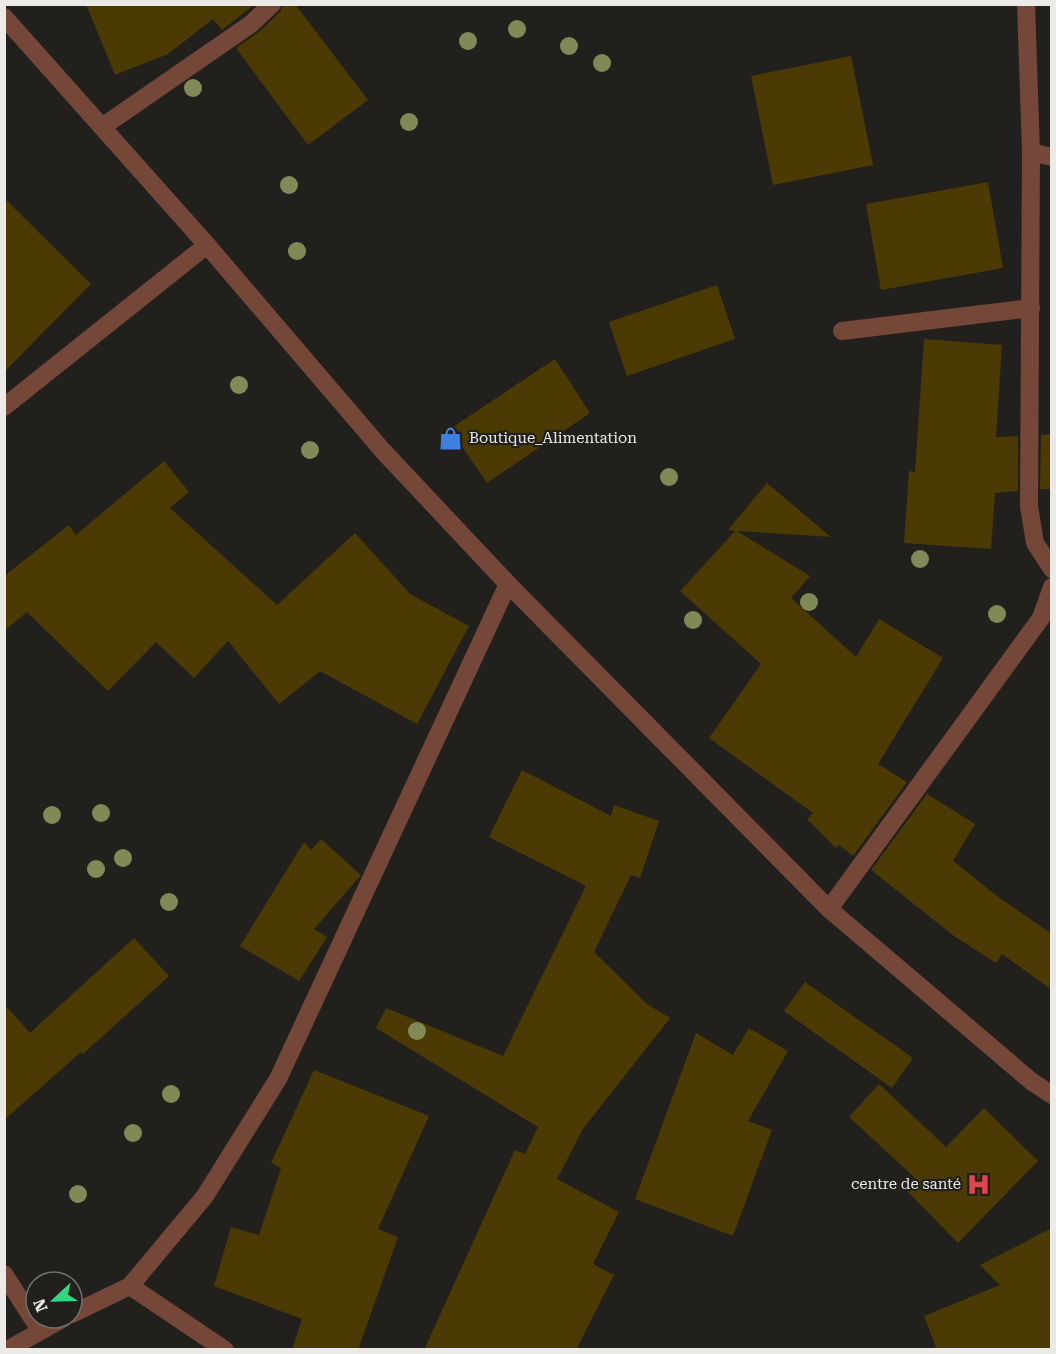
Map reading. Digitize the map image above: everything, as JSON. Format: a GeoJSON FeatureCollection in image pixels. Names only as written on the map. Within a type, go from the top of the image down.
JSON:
{"type":"FeatureCollection","features":[{"type":"Feature","properties":{"kind":"street"},"geometry":{"type":"LineString","coordinates":[[102,127],[251,24],[272,4]]}},
{"type":"Feature","properties":{"kind":"street"},"geometry":{"type":"LineString","coordinates":[[1026,4],[1031,152],[1029,506],[1035,543],[1052,569]]}},
{"type":"Feature","properties":{"kind":"street"},"geometry":{"type":"LineString","coordinates":[[6,22],[207,245],[383,451],[508,584],[829,909],[1031,1081],[1052,1095]]}},
{"type":"Feature","properties":{"kind":"street"},"geometry":{"type":"LineString","coordinates":[[1031,152],[1052,157]]}},
{"type":"Feature","properties":{"kind":"street"},"geometry":{"type":"LineString","coordinates":[[4,407],[207,245]]}},
{"type":"Feature","properties":{"kind":"street"},"geometry":{"type":"LineString","coordinates":[[842,331],[1031,308]]}},
{"type":"Feature","properties":{"kind":"street"},"geometry":{"type":"LineString","coordinates":[[84,1308],[130,1286],[205,1196],[278,1079],[508,584]]}},
{"type":"Feature","properties":{"kind":"street"},"geometry":{"type":"LineString","coordinates":[[829,909],[1041,618],[1052,587]]}},
{"type":"Feature","properties":{"kind":"street"},"geometry":{"type":"LineString","coordinates":[[4,1274],[24,1305]]}},
{"type":"Feature","properties":{"kind":"street"},"geometry":{"type":"LineString","coordinates":[[130,1286],[225,1350]]}},
{"type":"Feature","properties":{"kind":"street"},"geometry":{"type":"LineString","coordinates":[[7,1350],[40,1330]]}},
{"type":"Feature","properties":{"kind":"building"},"geometry":{"type":"Polygon","coordinates":[[[86,4],[255,4],[222,30],[213,19],[168,54],[115,75],[86,4]]]}},
{"type":"Feature","properties":{"kind":"building"},"geometry":{"type":"Polygon","coordinates":[[[283,4],[295,4],[368,100],[308,145],[236,48],[259,32],[280,12],[283,4]]]}},
{"type":"Feature","properties":{"kind":"building"},"geometry":{"type":"Polygon","coordinates":[[[851,56],[873,165],[773,185],[751,76],[851,56]]]}},
{"type":"Feature","properties":{"kind":"building"},"geometry":{"type":"Polygon","coordinates":[[[988,182],[1003,268],[881,290],[866,204],[988,182]]]}},
{"type":"Feature","properties":{"kind":"building"},"geometry":{"type":"Polygon","coordinates":[[[4,198],[91,284],[4,372],[4,198]]]}},
{"type":"Feature","properties":{"kind":"building"},"geometry":{"type":"Polygon","coordinates":[[[717,285],[735,339],[627,376],[609,322],[717,285]]]}},
{"type":"Feature","properties":{"kind":"building"},"geometry":{"type":"Polygon","coordinates":[[[924,339],[1002,345],[996,437],[1018,436],[1018,491],[995,493],[991,549],[904,543],[909,471],[915,472],[924,339]]]}},
{"type":"Feature","properties":{"kind":"building"},"geometry":{"type":"Polygon","coordinates":[[[555,359],[590,413],[487,483],[450,429],[555,359]]]}},
{"type":"Feature","properties":{"kind":"building"},"geometry":{"type":"Polygon","coordinates":[[[1052,434],[1052,489],[1040,489],[1041,435],[1052,434]]]}},
{"type":"Feature","properties":{"kind":"building"},"geometry":{"type":"Polygon","coordinates":[[[164,461],[189,492],[170,508],[277,605],[355,533],[410,594],[469,626],[417,724],[320,671],[279,704],[228,641],[194,678],[156,642],[108,691],[27,612],[4,631],[4,576],[69,525],[76,535],[164,461]]]}},
{"type":"Feature","properties":{"kind":"building"},"geometry":{"type":"Polygon","coordinates":[[[767,483],[831,537],[737,531],[810,576],[791,598],[856,657],[879,619],[943,658],[878,764],[907,782],[853,856],[839,845],[836,848],[807,819],[813,813],[709,738],[761,664],[680,591],[735,531],[728,530],[767,483]]]}},
{"type":"Feature","properties":{"kind":"building"},"geometry":{"type":"Polygon","coordinates":[[[522,770],[611,816],[614,805],[659,821],[640,878],[631,875],[594,952],[647,1004],[670,1018],[583,1129],[557,1179],[619,1212],[593,1264],[614,1275],[576,1350],[424,1350],[515,1150],[525,1154],[538,1127],[376,1028],[386,1008],[503,1056],[586,886],[489,837],[522,770]]]}},
{"type":"Feature","properties":{"kind":"building"},"geometry":{"type":"Polygon","coordinates":[[[927,794],[975,824],[953,861],[997,896],[1052,934],[1052,990],[1002,954],[996,963],[954,936],[871,870],[927,794]]]}},
{"type":"Feature","properties":{"kind":"building"},"geometry":{"type":"Polygon","coordinates":[[[321,839],[361,875],[314,929],[327,937],[299,981],[240,946],[304,842],[311,850],[321,839]]]}},
{"type":"Feature","properties":{"kind":"building"},"geometry":{"type":"Polygon","coordinates":[[[134,938],[169,976],[83,1054],[81,1052],[4,1120],[4,1004],[30,1033],[134,938]]]}},
{"type":"Feature","properties":{"kind":"building"},"geometry":{"type":"Polygon","coordinates":[[[805,982],[913,1058],[892,1088],[784,1011],[805,982]]]}},
{"type":"Feature","properties":{"kind":"building"},"geometry":{"type":"Polygon","coordinates":[[[749,1028],[788,1051],[748,1121],[772,1130],[733,1236],[635,1199],[696,1033],[733,1055],[749,1028]]]}},
{"type":"Feature","properties":{"kind":"building"},"geometry":{"type":"Polygon","coordinates":[[[314,1070],[429,1116],[378,1229],[398,1237],[358,1350],[292,1350],[302,1319],[214,1286],[231,1227],[259,1235],[281,1168],[271,1163],[314,1070]]]}},
{"type":"Feature","properties":{"kind":"building"},"geometry":{"type":"Polygon","coordinates":[[[879,1084],[946,1147],[984,1108],[1038,1161],[958,1243],[904,1188],[915,1178],[849,1117],[879,1084]]]}},
{"type":"Feature","properties":{"kind":"building"},"geometry":{"type":"Polygon","coordinates":[[[1052,1228],[1052,1350],[937,1350],[924,1316],[1000,1285],[980,1265],[1052,1228]]]}},
{"type":"Feature","properties":{"kind":"place","name":"Boutique_Alimentation"},"geometry":{"type":"Point","coordinates":[451,438]}},
{"type":"Feature","properties":{"kind":"place","name":"centre de santé"},"geometry":{"type":"Point","coordinates":[979,1184]}}]}
